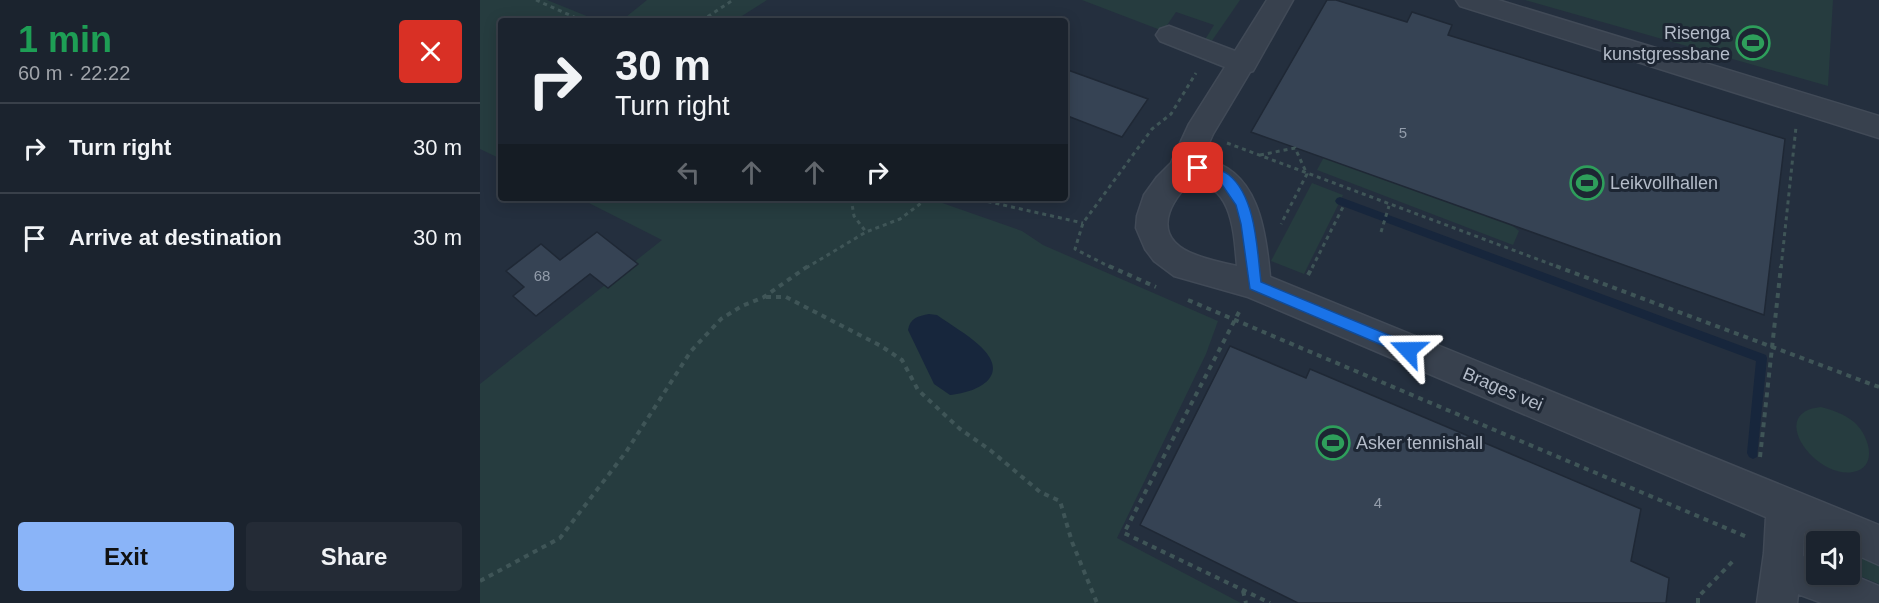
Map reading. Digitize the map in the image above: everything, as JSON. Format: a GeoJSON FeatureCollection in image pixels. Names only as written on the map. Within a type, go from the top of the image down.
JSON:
{"type":"FeatureCollection","features":[{"type":"Feature","properties":{"kind":"street","name":"Brages vei"},"geometry":{"type":"LineString","coordinates":[[1280,0],[1199,132],[1182,170],[1155,204],[1152,228],[1156,240],[1165,252],[1185,267],[1254,285],[1879,545]]}},
{"type":"Feature","properties":{"kind":"street"},"geometry":{"type":"LineString","coordinates":[[1469,0],[1879,127]]}},
{"type":"Feature","properties":{"kind":"street"},"geometry":{"type":"LineString","coordinates":[[1169,35],[1243,63]]}},
{"type":"Feature","properties":{"kind":"street"},"geometry":{"type":"LineString","coordinates":[[1182,170],[1198,168],[1210,171],[1225,179],[1236,193],[1247,224],[1254,285]]}},
{"type":"Feature","properties":{"kind":"street"},"geometry":{"type":"LineString","coordinates":[[1770,499],[1780,585],[1871,603]]}},
{"type":"Feature","properties":{"kind":"path"},"geometry":{"type":"LineString","coordinates":[[536,0],[576,18]]}},
{"type":"Feature","properties":{"kind":"path"},"geometry":{"type":"LineString","coordinates":[[706,18],[733,0]]}},
{"type":"Feature","properties":{"kind":"path"},"geometry":{"type":"LineString","coordinates":[[1162,289],[1090,258],[1076,249],[1083,223],[1152,129],[1170,114],[1191,79],[1212,52]]}},
{"type":"Feature","properties":{"kind":"path"},"geometry":{"type":"LineString","coordinates":[[1183,298],[1749,538],[1770,499],[1773,346],[1798,101]]}},
{"type":"Feature","properties":{"kind":"path"},"geometry":{"type":"LineString","coordinates":[[1165,119],[1389,206],[1879,387]]}},
{"type":"Feature","properties":{"kind":"path"},"geometry":{"type":"LineString","coordinates":[[1259,155],[1296,148],[1306,174],[1275,234]]}},
{"type":"Feature","properties":{"kind":"path"},"geometry":{"type":"LineString","coordinates":[[852,201],[854,216],[866,232]]}},
{"type":"Feature","properties":{"kind":"path"},"geometry":{"type":"LineString","coordinates":[[480,581],[560,538],[626,452],[691,351],[722,319],[742,306],[764,297],[815,261],[866,232],[900,219],[924,201]]}},
{"type":"Feature","properties":{"kind":"path"},"geometry":{"type":"LineString","coordinates":[[985,201],[1083,223]]}},
{"type":"Feature","properties":{"kind":"path"},"geometry":{"type":"LineString","coordinates":[[1381,232],[1389,206]]}},
{"type":"Feature","properties":{"kind":"path"},"geometry":{"type":"LineString","coordinates":[[1304,281],[1343,207]]}},
{"type":"Feature","properties":{"kind":"path"},"geometry":{"type":"LineString","coordinates":[[1254,285],[1124,533],[1270,603]]}},
{"type":"Feature","properties":{"kind":"path"},"geometry":{"type":"LineString","coordinates":[[764,297],[786,297],[881,346],[902,360],[918,390],[960,429],[990,450],[1040,492],[1060,501],[1072,542],[1097,603]]}},
{"type":"Feature","properties":{"kind":"path"},"geometry":{"type":"LineString","coordinates":[[1698,603],[1698,597],[1733,561]]}},
{"type":"Feature","properties":{"kind":"path"},"geometry":{"type":"LineString","coordinates":[[1243,590],[1246,603]]}},
{"type":"Feature","properties":{"kind":"green space"},"geometry":{"type":"Polygon","coordinates":[[[480,0],[547,0],[592,18],[498,18],[498,158],[480,149],[480,0]]]}},
{"type":"Feature","properties":{"kind":"green space"},"geometry":{"type":"Polygon","coordinates":[[[647,0],[767,0],[739,18],[625,18],[647,0]]]}},
{"type":"Feature","properties":{"kind":"green space"},"geometry":{"type":"Polygon","coordinates":[[[1082,0],[1240,0],[1209,45],[1203,43],[1214,25],[1176,12],[1163,31],[1082,0]]]}},
{"type":"Feature","properties":{"kind":"green space","name":"Risenga kunstgressbane"},"geometry":{"type":"Polygon","coordinates":[[[1525,0],[1833,0],[1828,86],[1525,0]]]}},
{"type":"Feature","properties":{"kind":"green space"},"geometry":{"type":"Polygon","coordinates":[[[1325,155],[1508,222],[1519,231],[1513,245],[1317,170],[1325,155]]]}},
{"type":"Feature","properties":{"kind":"green space"},"geometry":{"type":"Polygon","coordinates":[[[1312,183],[1343,195],[1304,274],[1271,261],[1312,183]]]}},
{"type":"Feature","properties":{"kind":"green space"},"geometry":{"type":"Polygon","coordinates":[[[585,201],[937,201],[1022,231],[1043,245],[1218,321],[1206,354],[1117,538],[1241,603],[480,603],[480,384],[662,240],[585,201]]]}},
{"type":"Feature","properties":{"kind":"green space"},"geometry":{"type":"Polygon","coordinates":[[[1821,407],[1850,419],[1864,435],[1869,457],[1861,469],[1853,472],[1838,471],[1824,466],[1802,444],[1797,432],[1797,420],[1805,412],[1821,407]]]}},
{"type":"Feature","properties":{"kind":"green space"},"geometry":{"type":"Polygon","coordinates":[[[1860,553],[1879,562],[1879,584],[1860,576],[1860,553]]]}},
{"type":"Feature","properties":{"kind":"water"},"geometry":{"type":"Polygon","coordinates":[[[929,314],[937,315],[964,333],[988,356],[993,365],[992,373],[981,386],[950,395],[934,384],[908,330],[915,318],[929,314]]]}},
{"type":"Feature","properties":{"kind":"building","name":"Leikvollhallen"},"geometry":{"type":"Polygon","coordinates":[[[1327,0],[1336,0],[1407,22],[1412,12],[1452,25],[1448,35],[1785,139],[1764,315],[1251,132],[1327,0]]]}},
{"type":"Feature","properties":{"kind":"building"},"geometry":{"type":"Polygon","coordinates":[[[1068,70],[1148,99],[1122,137],[1068,116],[1068,70]]]}},
{"type":"Feature","properties":{"kind":"building"},"geometry":{"type":"Polygon","coordinates":[[[597,232],[638,264],[608,288],[590,274],[536,316],[513,296],[524,287],[506,271],[541,244],[560,260],[597,232]]]}},
{"type":"Feature","properties":{"kind":"building","name":"Asker tennishall"},"geometry":{"type":"Polygon","coordinates":[[[1230,346],[1306,378],[1310,369],[1641,509],[1631,561],[1669,578],[1666,603],[1298,603],[1140,525],[1230,346]]]}},
{"type":"Feature","properties":{"kind":"waterway"},"geometry":{"type":"LineString","coordinates":[[1340,201],[1762,358],[1753,453]]}},
{"type":"Feature","properties":{"kind":"place","name":"Risenga kunstgressbane"},"geometry":{"type":"Point","coordinates":[1753,43]}},
{"type":"Feature","properties":{"kind":"place","name":"Leikvollhallen"},"geometry":{"type":"Point","coordinates":[1587,183]}},
{"type":"Feature","properties":{"kind":"place","name":"Asker tennishall"},"geometry":{"type":"Point","coordinates":[1333,443]}},
{"type":"Feature","properties":{"kind":"route"},"geometry":{"type":"LineString","coordinates":[[1198,168],[1225,179],[1242,203],[1251,249],[1254,285],[1408,350]]}}]}
